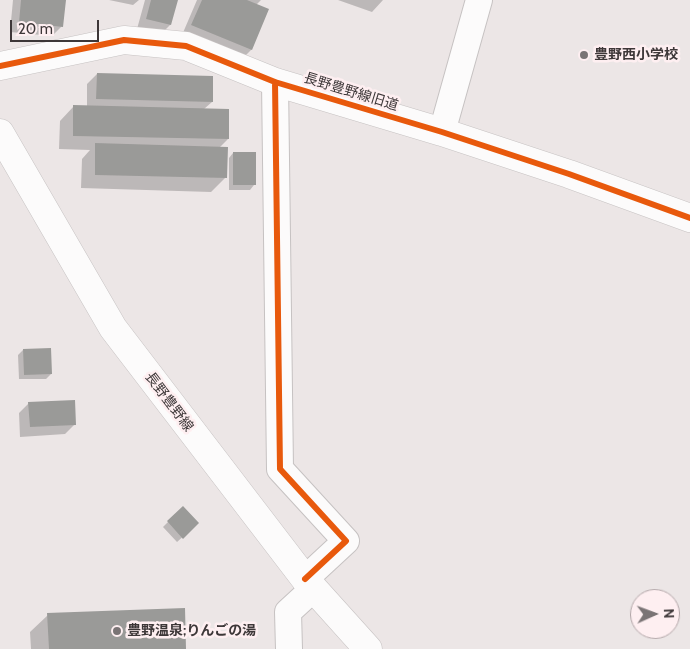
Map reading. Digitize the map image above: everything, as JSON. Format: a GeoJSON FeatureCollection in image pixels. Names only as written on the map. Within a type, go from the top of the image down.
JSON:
{"type":"FeatureCollection","features":[{"type":"Feature","properties":{"kind":"street"},"geometry":{"type":"LineString","coordinates":[[442,132],[479,0]]}},
{"type":"Feature","properties":{"kind":"street","name":"長野豊野線旧道"},"geometry":{"type":"LineString","coordinates":[[0,66],[124,40],[186,46],[275,82],[442,132],[569,174],[690,218]]}},
{"type":"Feature","properties":{"kind":"street"},"geometry":{"type":"LineString","coordinates":[[275,82],[280,468],[346,541],[288,612],[289,649]]}},
{"type":"Feature","properties":{"kind":"street","name":"長野豊野線"},"geometry":{"type":"LineString","coordinates":[[0,133],[113,328],[309,584],[368,649]]}},
{"type":"Feature","properties":{"kind":"building"},"geometry":{"type":"Polygon","coordinates":[[[21,0],[66,0],[63,27],[19,22],[21,0]]]}},
{"type":"Feature","properties":{"kind":"building"},"geometry":{"type":"Polygon","coordinates":[[[151,0],[178,0],[171,25],[146,19],[151,0]]]}},
{"type":"Feature","properties":{"kind":"building"},"geometry":{"type":"Polygon","coordinates":[[[202,0],[247,0],[269,9],[252,50],[191,25],[202,0]]]}},
{"type":"Feature","properties":{"kind":"building"},"geometry":{"type":"Polygon","coordinates":[[[97,73],[213,76],[213,102],[96,99],[97,73]]]}},
{"type":"Feature","properties":{"kind":"building"},"geometry":{"type":"Polygon","coordinates":[[[73,105],[229,109],[229,139],[73,136],[73,105]]]}},
{"type":"Feature","properties":{"kind":"building"},"geometry":{"type":"Polygon","coordinates":[[[95,143],[228,147],[227,178],[95,175],[95,143]]]}},
{"type":"Feature","properties":{"kind":"building"},"geometry":{"type":"Polygon","coordinates":[[[233,152],[256,152],[256,185],[233,185],[233,152]]]}},
{"type":"Feature","properties":{"kind":"building"},"geometry":{"type":"Polygon","coordinates":[[[51,348],[52,374],[24,375],[23,349],[51,348]]]}},
{"type":"Feature","properties":{"kind":"building"},"geometry":{"type":"Polygon","coordinates":[[[75,400],[76,425],[30,427],[28,402],[75,400]]]}},
{"type":"Feature","properties":{"kind":"building"},"geometry":{"type":"Polygon","coordinates":[[[183,506],[199,523],[183,539],[167,521],[183,506]]]}},
{"type":"Feature","properties":{"kind":"building","name":"豊野温泉;りんごの湯"},"geometry":{"type":"Polygon","coordinates":[[[185,608],[186,649],[49,649],[47,613],[185,608]]]}},
{"type":"Feature","properties":{"kind":"cycle path"},"geometry":{"type":"LineString","coordinates":[[0,66],[124,40],[186,46],[275,82],[442,132],[569,174],[690,218]]}},
{"type":"Feature","properties":{"kind":"cycle path"},"geometry":{"type":"LineString","coordinates":[[275,82],[280,469],[346,541],[305,579]]}},
{"type":"Feature","properties":{"kind":"place","name":"豊野西小学校"},"geometry":{"type":"Point","coordinates":[584,55]}},
{"type":"Feature","properties":{"kind":"place","name":"豊野温泉;りんごの湯"},"geometry":{"type":"Point","coordinates":[117,631]}}]}
